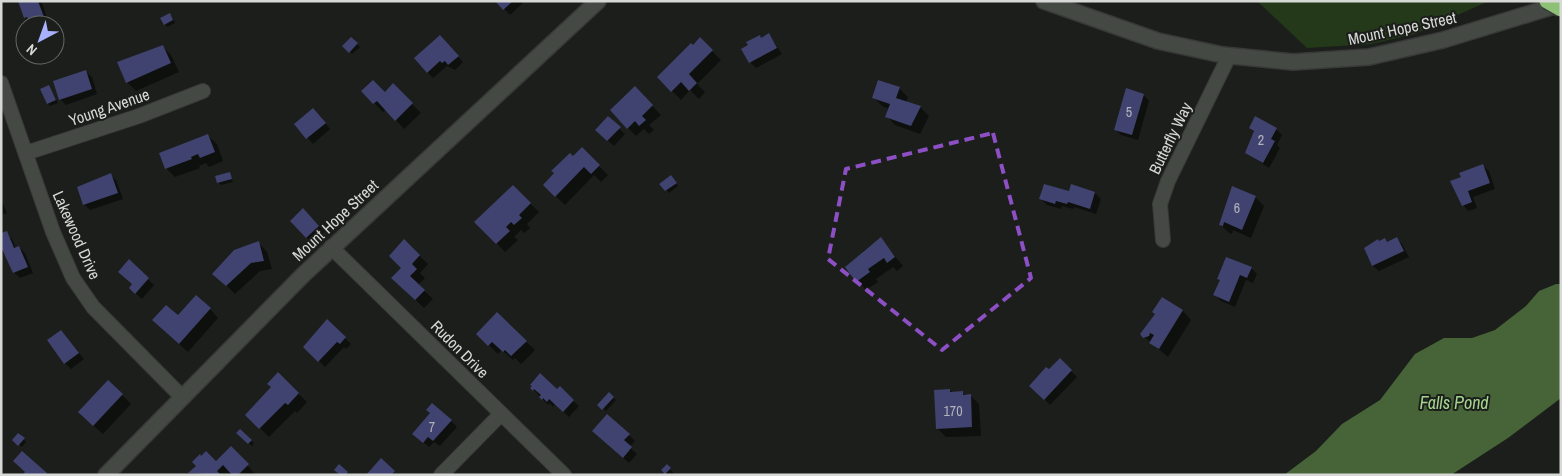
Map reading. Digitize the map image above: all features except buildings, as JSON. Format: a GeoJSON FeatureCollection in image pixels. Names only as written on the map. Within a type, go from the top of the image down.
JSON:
{"type":"FeatureCollection","features":[{"type":"Feature","properties":{"kind":"highway"},"geometry":{"type":"LineString","coordinates":[[1547,1],[1561,9]]}},
{"type":"Feature","properties":{"kind":"street","name":"Mount Hope Street"},"geometry":{"type":"LineString","coordinates":[[1044,1],[1158,41],[1229,56],[1292,62],[1369,57],[1442,40],[1561,4]]}},
{"type":"Feature","properties":{"kind":"street","name":"Mount Hope Street"},"geometry":{"type":"LineString","coordinates":[[106,475],[331,248],[590,4]]}},
{"type":"Feature","properties":{"kind":"street","name":"Butterfly Way"},"geometry":{"type":"LineString","coordinates":[[1163,240],[1160,204],[1168,181],[1229,56]]}},
{"type":"Feature","properties":{"kind":"street","name":"Lakewood Drive"},"geometry":{"type":"LineString","coordinates":[[1,83],[53,232],[73,278],[93,307],[182,397]]}},
{"type":"Feature","properties":{"kind":"street","name":"Young Avenue"},"geometry":{"type":"LineString","coordinates":[[26,153],[139,116],[203,92]]}},
{"type":"Feature","properties":{"kind":"street","name":"Rudon Drive"},"geometry":{"type":"LineString","coordinates":[[331,248],[564,475]]}},
{"type":"Feature","properties":{"kind":"street"},"geometry":{"type":"LineString","coordinates":[[441,475],[501,414]]}},
{"type":"Feature","properties":{"kind":"highlighted area"},"geometry":{"type":"Polygon","coordinates":[[[993,133],[1031,278],[942,350],[828,259],[846,169],[993,133]]]}},
{"type":"Feature","properties":{"kind":"shaded area"},"geometry":{"type":"Polygon","coordinates":[[[1257,1],[1489,1],[1415,34],[1371,44],[1307,48],[1257,1]]]}},
{"type":"Feature","properties":{"kind":"water","name":"Falls Pond"},"geometry":{"type":"Polygon","coordinates":[[[1556,284],[1561,284],[1561,398],[1508,438],[1451,475],[1284,475],[1316,451],[1342,424],[1380,400],[1415,354],[1444,338],[1472,338],[1495,330],[1526,306],[1539,291],[1556,284]]]}}]}
